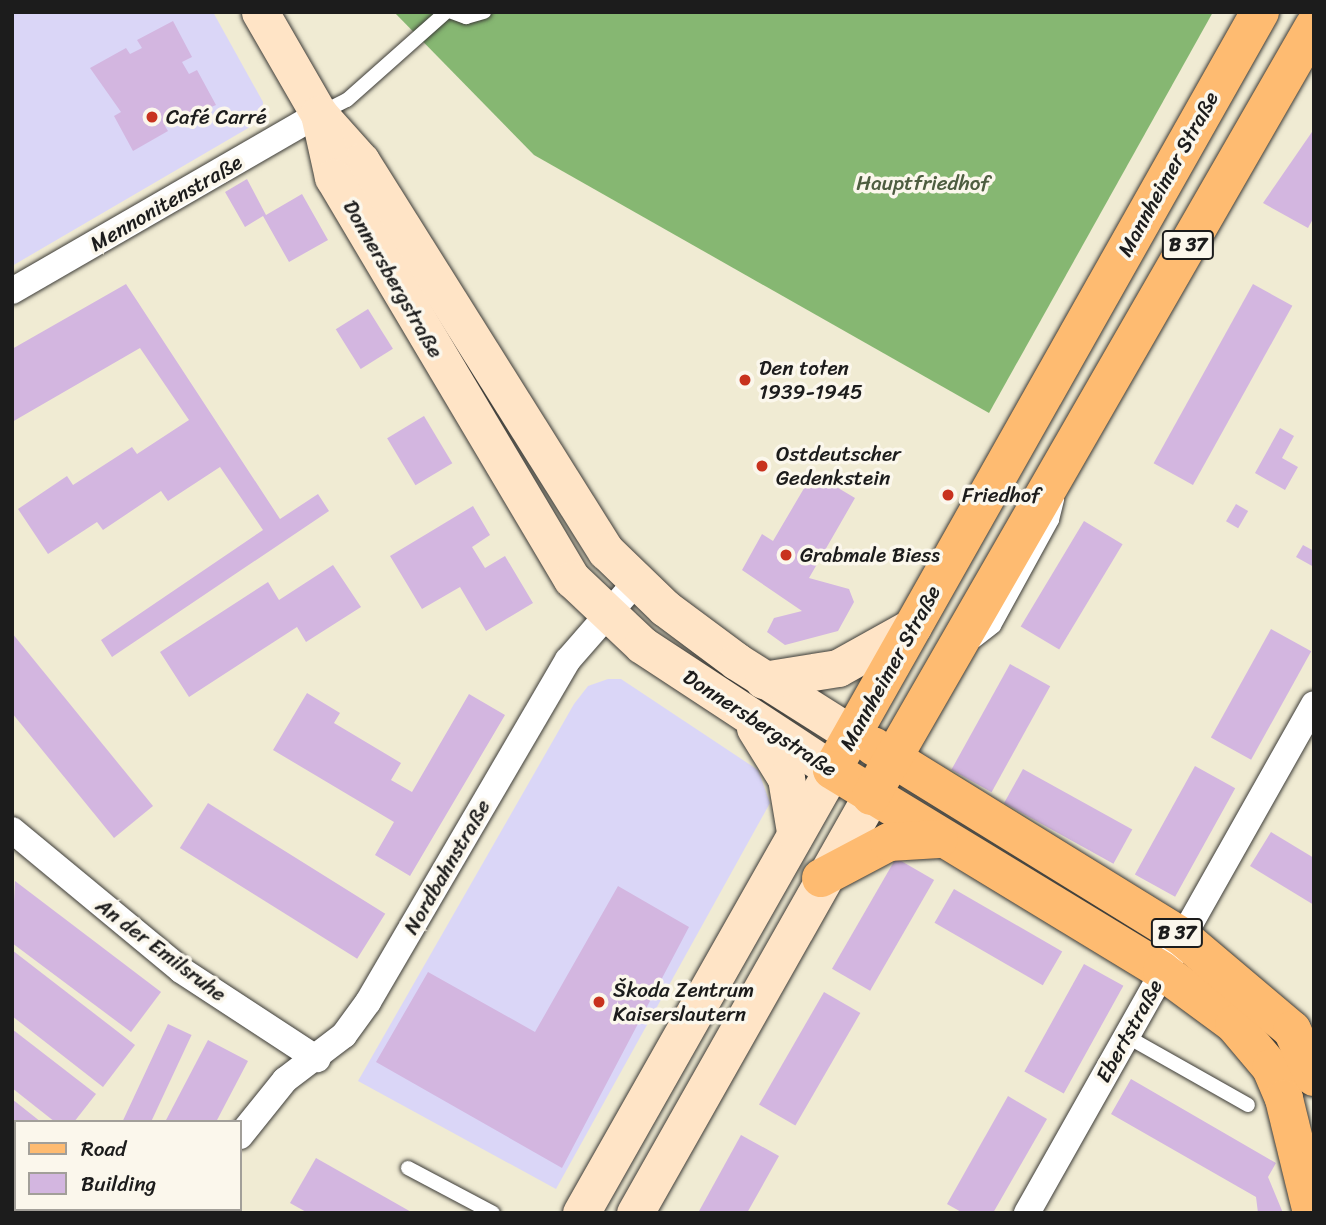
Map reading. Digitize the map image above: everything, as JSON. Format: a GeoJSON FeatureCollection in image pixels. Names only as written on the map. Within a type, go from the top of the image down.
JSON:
{"type":"FeatureCollection","features":[{"type":"Feature","properties":{"kind":"main road","name":"Donnersbergstraße"},"geometry":{"type":"LineString","coordinates":[[260,12],[319,114],[361,161],[583,520],[636,582],[763,680],[1182,937],[1303,1031],[1312,1213]]}},
{"type":"Feature","properties":{"kind":"main road","name":"Mannheimer Straße"},"geometry":{"type":"LineString","coordinates":[[580,1213],[1260,12]]}},
{"type":"Feature","properties":{"kind":"main road","name":"B 37"},"geometry":{"type":"LineString","coordinates":[[821,878],[894,759],[1314,26]]}},
{"type":"Feature","properties":{"kind":"main road","name":"Donnersbergstraße"},"geometry":{"type":"LineString","coordinates":[[319,114],[333,177],[547,541],[605,615],[740,711],[871,796],[1163,971],[1253,1043],[1304,1089]]}},
{"type":"Feature","properties":{"kind":"main road"},"geometry":{"type":"LineString","coordinates":[[763,680],[838,668],[913,626]]}},
{"type":"Feature","properties":{"kind":"main road"},"geometry":{"type":"LineString","coordinates":[[740,711],[781,764],[793,797],[795,832]]}},
{"type":"Feature","properties":{"kind":"main road"},"geometry":{"type":"LineString","coordinates":[[635,1213],[821,878],[889,842],[939,839]]}},
{"type":"Feature","properties":{"kind":"street","name":"Mennonitenstraße"},"geometry":{"type":"LineString","coordinates":[[12,292],[319,114]]}},
{"type":"Feature","properties":{"kind":"street","name":"Nordbahnstraße"},"geometry":{"type":"LineString","coordinates":[[242,1134],[285,1080],[317,1059],[368,1002],[568,660],[636,582]]}},
{"type":"Feature","properties":{"kind":"street","name":"Ebertstraße"},"geometry":{"type":"LineString","coordinates":[[1027,1213],[1314,704]]}},
{"type":"Feature","properties":{"kind":"street","name":"An der Emilsruhe"},"geometry":{"type":"LineString","coordinates":[[12,830],[181,971],[317,1059]]}},
{"type":"Feature","properties":{"kind":"lane"},"geometry":{"type":"LineString","coordinates":[[319,114],[347,100],[446,12]]}},
{"type":"Feature","properties":{"kind":"lane"},"geometry":{"type":"LineString","coordinates":[[452,12],[466,17],[484,12]]}},
{"type":"Feature","properties":{"kind":"lane"},"geometry":{"type":"LineString","coordinates":[[1126,1037],[1248,1105]]}},
{"type":"Feature","properties":{"kind":"lane"},"geometry":{"type":"LineString","coordinates":[[408,1168],[493,1213]]}},
{"type":"Feature","properties":{"kind":"shaded area"},"geometry":{"type":"Polygon","coordinates":[[[12,12],[213,12],[263,102],[262,120],[12,266],[12,12]]]}},
{"type":"Feature","properties":{"kind":"shaded area"},"geometry":{"type":"Polygon","coordinates":[[[608,679],[621,679],[758,770],[770,803],[556,1189],[358,1081],[574,704],[588,686],[608,679]]]}},
{"type":"Feature","properties":{"kind":"green space","name":"Hauptfriedhof"},"geometry":{"type":"Polygon","coordinates":[[[394,12],[1213,12],[989,413],[534,155],[394,12]]]}},
{"type":"Feature","properties":{"kind":"building"},"geometry":{"type":"Polygon","coordinates":[[[173,21],[192,57],[182,62],[189,74],[197,70],[216,105],[165,126],[168,131],[133,151],[114,116],[121,112],[90,68],[126,48],[130,54],[142,48],[137,40],[173,21]]]}},
{"type":"Feature","properties":{"kind":"building"},"geometry":{"type":"Polygon","coordinates":[[[1314,129],[1314,217],[1308,228],[1263,203],[1314,129]]]}},
{"type":"Feature","properties":{"kind":"building"},"geometry":{"type":"Polygon","coordinates":[[[247,179],[266,215],[302,194],[328,240],[289,262],[263,216],[245,227],[225,192],[247,179]]]}},
{"type":"Feature","properties":{"kind":"building"},"geometry":{"type":"Polygon","coordinates":[[[126,284],[280,519],[318,494],[329,511],[112,657],[101,640],[263,530],[220,467],[168,501],[161,491],[103,530],[97,522],[48,554],[18,509],[67,476],[73,485],[132,447],[137,454],[189,420],[140,348],[12,422],[12,349],[126,284]]]}},
{"type":"Feature","properties":{"kind":"building"},"geometry":{"type":"Polygon","coordinates":[[[1253,284],[1292,306],[1193,485],[1154,463],[1253,284]]]}},
{"type":"Feature","properties":{"kind":"building"},"geometry":{"type":"Polygon","coordinates":[[[368,309],[393,349],[361,369],[336,329],[368,309]]]}},
{"type":"Feature","properties":{"kind":"building"},"geometry":{"type":"Polygon","coordinates":[[[424,416],[452,463],[415,485],[387,438],[424,416]]]}},
{"type":"Feature","properties":{"kind":"building"},"geometry":{"type":"Polygon","coordinates":[[[1280,428],[1294,436],[1282,458],[1298,467],[1285,490],[1255,473],[1280,428]]]}},
{"type":"Feature","properties":{"kind":"building","name":"Grabmale Biess"},"geometry":{"type":"Polygon","coordinates":[[[813,473],[855,498],[809,578],[849,589],[854,602],[838,631],[785,645],[767,632],[774,618],[802,611],[742,570],[762,534],[773,541],[813,473]]]}},
{"type":"Feature","properties":{"kind":"building"},"geometry":{"type":"Polygon","coordinates":[[[1236,504],[1248,511],[1238,528],[1226,521],[1236,504]]]}},
{"type":"Feature","properties":{"kind":"building"},"geometry":{"type":"Polygon","coordinates":[[[473,506],[490,535],[472,547],[485,568],[505,556],[533,603],[486,631],[460,587],[422,609],[390,556],[473,506]]]}},
{"type":"Feature","properties":{"kind":"building"},"geometry":{"type":"Polygon","coordinates":[[[1084,521],[1123,544],[1059,650],[1021,626],[1084,521]]]}},
{"type":"Feature","properties":{"kind":"building"},"geometry":{"type":"Polygon","coordinates":[[[1303,545],[1314,551],[1314,567],[1296,557],[1303,545]]]}},
{"type":"Feature","properties":{"kind":"building"},"geometry":{"type":"Polygon","coordinates":[[[333,565],[361,607],[306,642],[297,627],[189,697],[160,652],[268,582],[279,600],[333,565]]]}},
{"type":"Feature","properties":{"kind":"building"},"geometry":{"type":"Polygon","coordinates":[[[1271,629],[1311,651],[1251,760],[1211,737],[1271,629]]]}},
{"type":"Feature","properties":{"kind":"building"},"geometry":{"type":"Polygon","coordinates":[[[12,633],[153,806],[114,838],[12,713],[12,633]]]}},
{"type":"Feature","properties":{"kind":"building"},"geometry":{"type":"Polygon","coordinates":[[[1010,664],[1050,686],[992,792],[951,770],[1010,664]]]}},
{"type":"Feature","properties":{"kind":"building"},"geometry":{"type":"Polygon","coordinates":[[[307,693],[340,713],[334,723],[401,763],[391,780],[412,792],[469,694],[505,715],[410,876],[375,855],[394,822],[273,750],[307,693]]]}},
{"type":"Feature","properties":{"kind":"building"},"geometry":{"type":"Polygon","coordinates":[[[1195,766],[1235,788],[1175,897],[1135,874],[1195,766]]]}},
{"type":"Feature","properties":{"kind":"building"},"geometry":{"type":"Polygon","coordinates":[[[1023,769],[1132,830],[1113,864],[1004,803],[1023,769]]]}},
{"type":"Feature","properties":{"kind":"building"},"geometry":{"type":"Polygon","coordinates":[[[208,803],[385,914],[357,959],[180,848],[208,803]]]}},
{"type":"Feature","properties":{"kind":"building"},"geometry":{"type":"Polygon","coordinates":[[[1271,832],[1314,858],[1314,905],[1250,866],[1271,832]]]}},
{"type":"Feature","properties":{"kind":"building"},"geometry":{"type":"Polygon","coordinates":[[[896,858],[934,880],[870,991],[832,969],[896,858]]]}},
{"type":"Feature","properties":{"kind":"building"},"geometry":{"type":"Polygon","coordinates":[[[15,881],[161,992],[131,1032],[12,943],[15,881]]]}},
{"type":"Feature","properties":{"kind":"building","name":"Škoda Zentrum Kaiserslautern"},"geometry":{"type":"Polygon","coordinates":[[[618,886],[689,927],[562,1168],[376,1062],[428,972],[535,1032],[618,886]]]}},
{"type":"Feature","properties":{"kind":"building"},"geometry":{"type":"Polygon","coordinates":[[[954,889],[1062,952],[1043,985],[934,923],[954,889]]]}},
{"type":"Feature","properties":{"kind":"building"},"geometry":{"type":"Polygon","coordinates":[[[12,950],[135,1045],[103,1087],[12,1016],[12,950]]]}},
{"type":"Feature","properties":{"kind":"building"},"geometry":{"type":"Polygon","coordinates":[[[1084,964],[1123,986],[1064,1093],[1024,1072],[1084,964]]]}},
{"type":"Feature","properties":{"kind":"building"},"geometry":{"type":"Polygon","coordinates":[[[824,992],[860,1013],[795,1126],[759,1105],[824,992]]]}},
{"type":"Feature","properties":{"kind":"building"},"geometry":{"type":"Polygon","coordinates":[[[168,1024],[192,1035],[152,1120],[123,1120],[168,1024]]]}},
{"type":"Feature","properties":{"kind":"building"},"geometry":{"type":"Polygon","coordinates":[[[12,1029],[96,1094],[76,1120],[52,1120],[12,1088],[12,1029]]]}},
{"type":"Feature","properties":{"kind":"building"},"geometry":{"type":"Polygon","coordinates":[[[208,1040],[248,1061],[217,1120],[166,1120],[208,1040]]]}},
{"type":"Feature","properties":{"kind":"building"},"geometry":{"type":"Polygon","coordinates":[[[1131,1079],[1276,1163],[1268,1177],[1283,1213],[1258,1213],[1256,1197],[1111,1114],[1131,1079]]]}},
{"type":"Feature","properties":{"kind":"building"},"geometry":{"type":"Polygon","coordinates":[[[1008,1096],[1047,1119],[993,1213],[963,1213],[947,1204],[1008,1096]]]}},
{"type":"Feature","properties":{"kind":"building"},"geometry":{"type":"Polygon","coordinates":[[[12,1099],[38,1120],[14,1120],[14,1132],[12,1099]]]}},
{"type":"Feature","properties":{"kind":"building"},"geometry":{"type":"Polygon","coordinates":[[[741,1135],[779,1156],[747,1213],[698,1213],[741,1135]]]}},
{"type":"Feature","properties":{"kind":"building"},"geometry":{"type":"Polygon","coordinates":[[[316,1158],[413,1213],[308,1213],[290,1203],[316,1158]]]}},
{"type":"Feature","properties":{"kind":"place","name":"Café Carré"},"geometry":{"type":"Point","coordinates":[152,117]}},
{"type":"Feature","properties":{"kind":"place","name":"Den toten 1939-1945"},"geometry":{"type":"Point","coordinates":[745,380]}},
{"type":"Feature","properties":{"kind":"place","name":"Ostdeutscher Gedenkstein"},"geometry":{"type":"Point","coordinates":[762,466]}},
{"type":"Feature","properties":{"kind":"place","name":"Friedhof"},"geometry":{"type":"Point","coordinates":[948,495]}},
{"type":"Feature","properties":{"kind":"place","name":"Grabmale Biess"},"geometry":{"type":"Point","coordinates":[786,555]}},
{"type":"Feature","properties":{"kind":"place","name":"Škoda Zentrum Kaiserslautern"},"geometry":{"type":"Point","coordinates":[599,1002]}}]}
